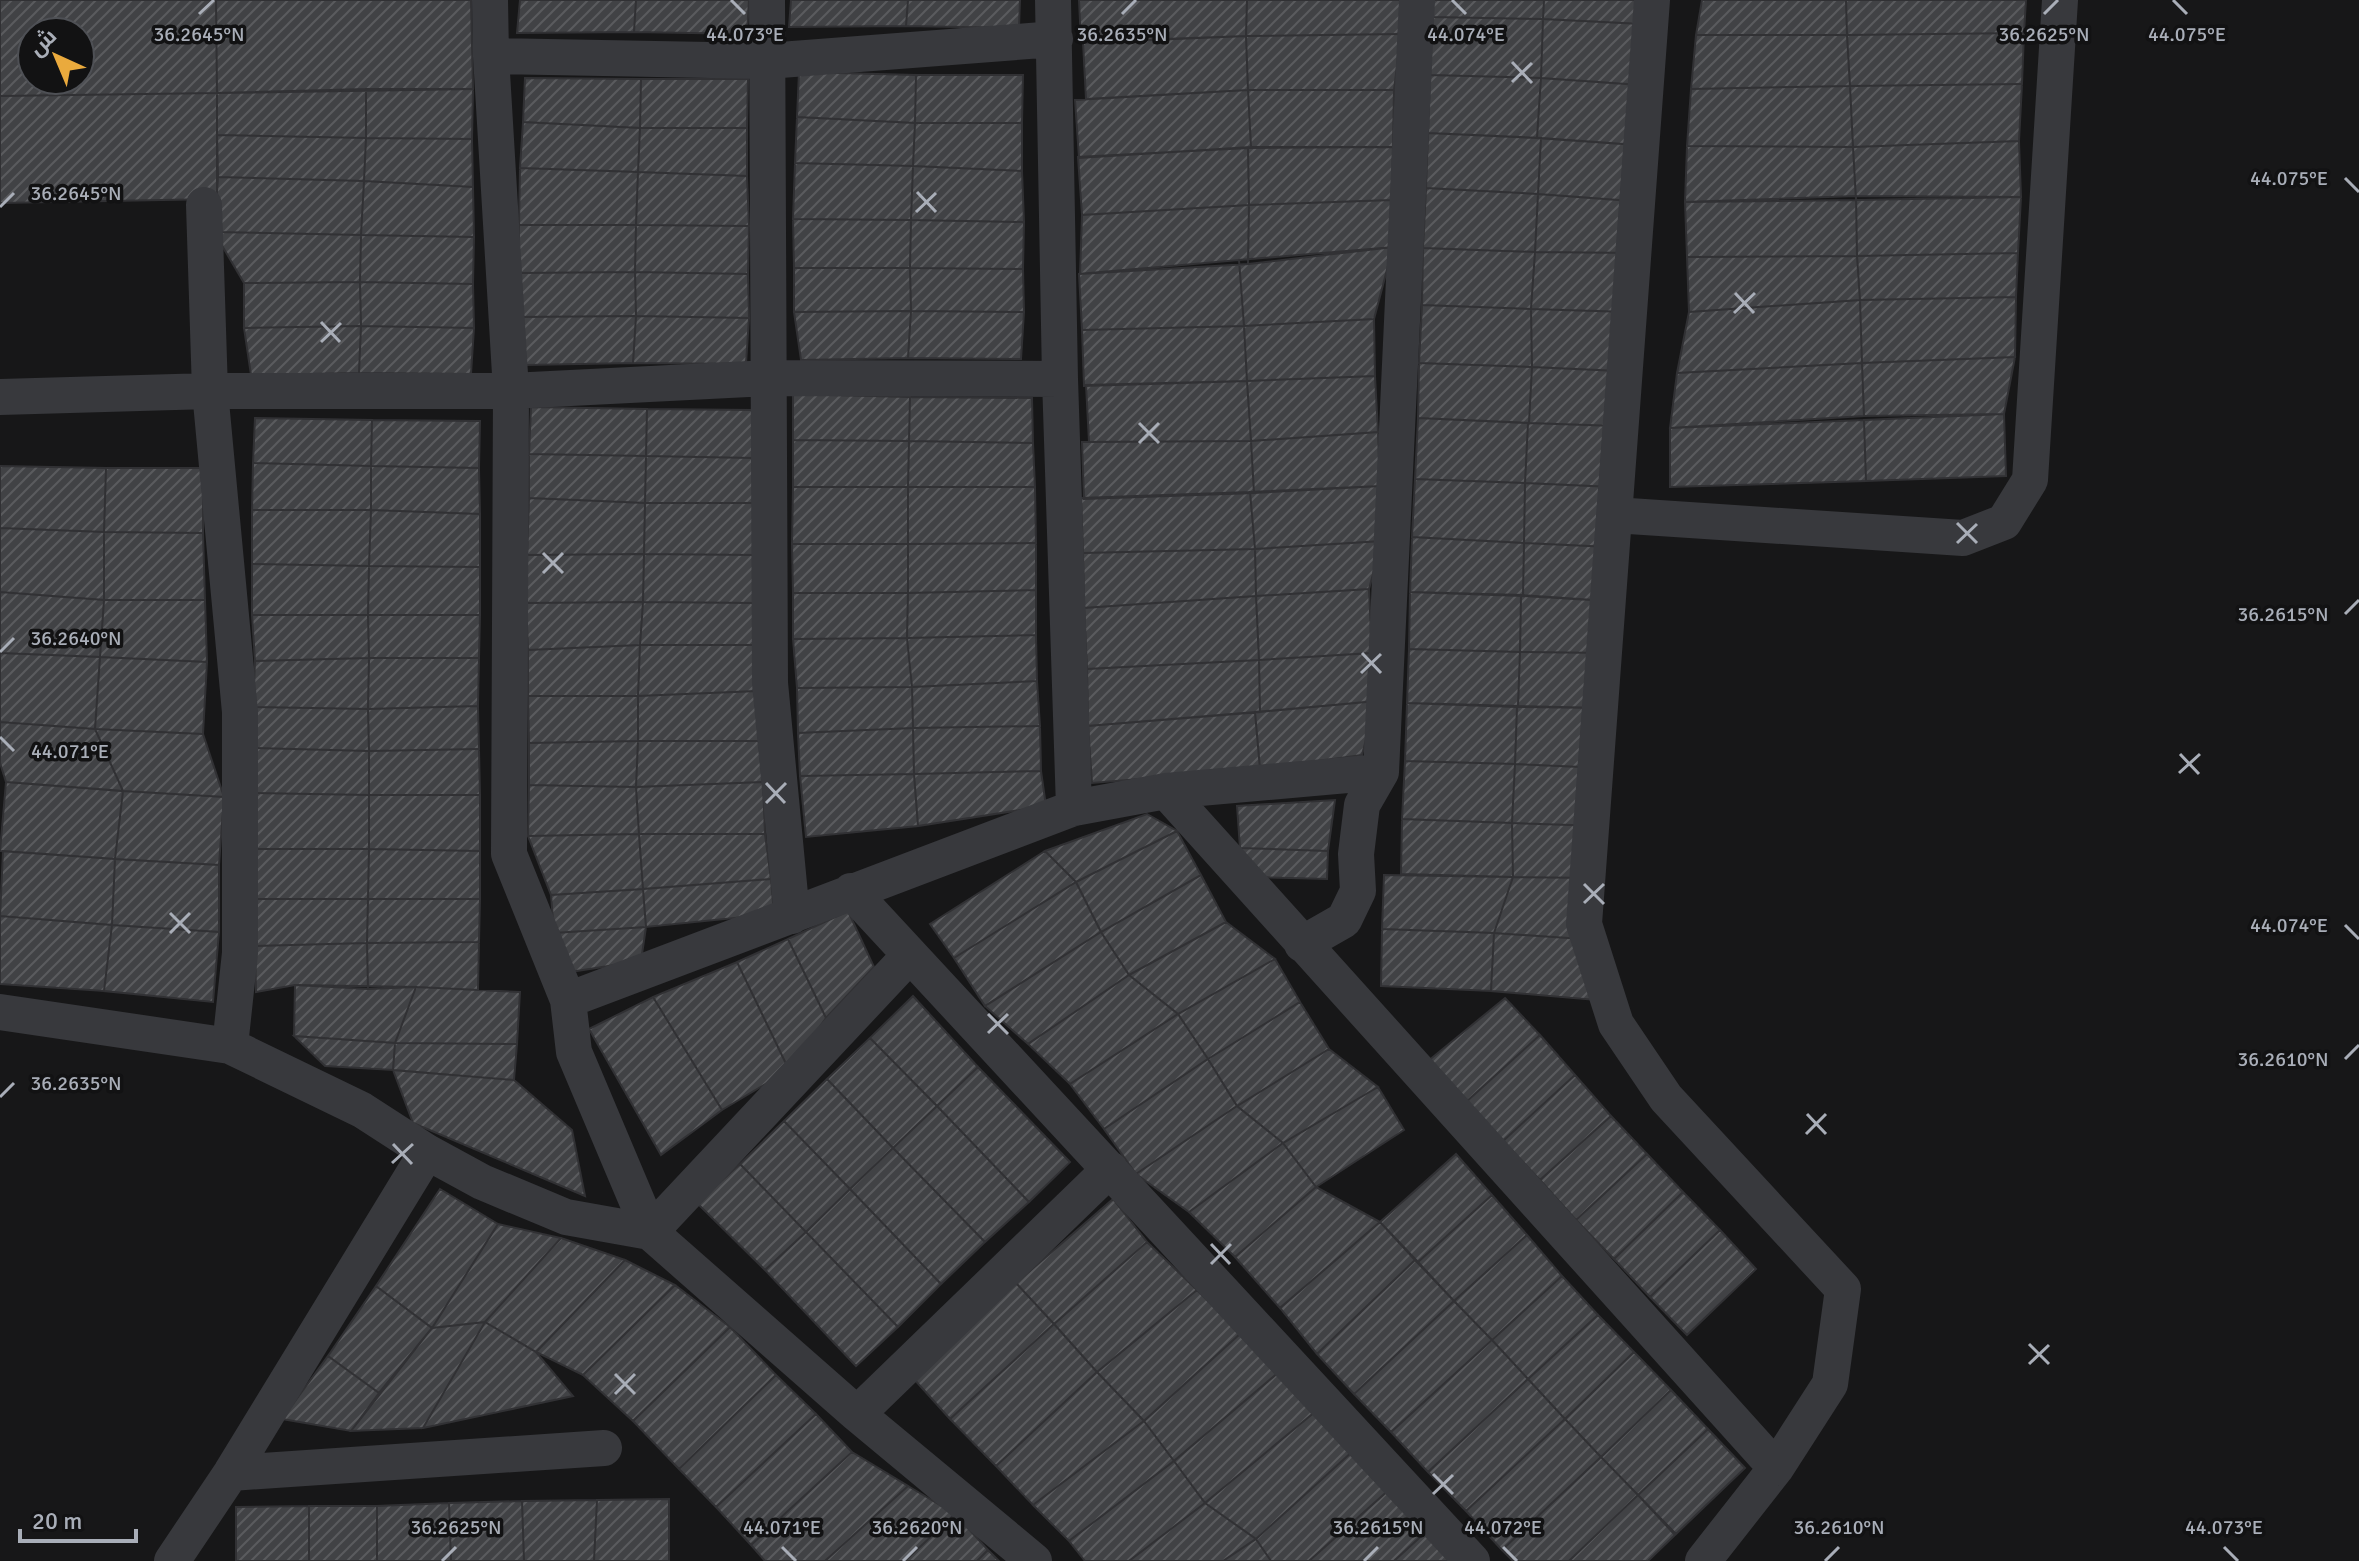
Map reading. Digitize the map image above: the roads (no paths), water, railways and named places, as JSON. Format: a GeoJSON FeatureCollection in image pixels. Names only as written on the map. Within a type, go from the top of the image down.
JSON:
{"type":"FeatureCollection","features":[{"type":"Feature","properties":{"kind":"street"},"geometry":{"type":"LineString","coordinates":[[490,0],[511,391],[509,854],[568,1000],[574,1052],[650,1232],[857,1414],[1034,1561]]}},
{"type":"Feature","properties":{"kind":"street"},"geometry":{"type":"LineString","coordinates":[[767,0],[770,683],[792,916]]}},
{"type":"Feature","properties":{"kind":"street"},"geometry":{"type":"LineString","coordinates":[[1053,0],[1060,379],[1074,808]]}},
{"type":"Feature","properties":{"kind":"street"},"geometry":{"type":"LineString","coordinates":[[1302,944],[1344,920],[1358,891],[1356,854],[1362,805],[1381,772],[1417,0]]}},
{"type":"Feature","properties":{"kind":"street"},"geometry":{"type":"LineString","coordinates":[[1652,0],[1584,924],[1616,1024],[1666,1098],[1843,1289],[1830,1384],[1776,1468],[1703,1561]]}},
{"type":"Feature","properties":{"kind":"street"},"geometry":{"type":"LineString","coordinates":[[1614,515],[1963,538],[2004,522],[2030,480],[2060,0]]}},
{"type":"Feature","properties":{"kind":"street"},"geometry":{"type":"LineString","coordinates":[[491,56],[767,61],[1055,39]]}},
{"type":"Feature","properties":{"kind":"street"},"geometry":{"type":"LineString","coordinates":[[204,205],[210,391],[240,712],[240,953],[230,1046]]}},
{"type":"Feature","properties":{"kind":"street"},"geometry":{"type":"LineString","coordinates":[[0,397],[210,391],[511,391],[768,378],[1060,379]]}},
{"type":"Feature","properties":{"kind":"street"},"geometry":{"type":"LineString","coordinates":[[568,1000],[1074,808],[1166,791],[1381,772]]}},
{"type":"Feature","properties":{"kind":"street"},"geometry":{"type":"LineString","coordinates":[[1166,791],[1776,1468]]}},
{"type":"Feature","properties":{"kind":"street"},"geometry":{"type":"LineString","coordinates":[[851,891],[1472,1561]]}},
{"type":"Feature","properties":{"kind":"street"},"geometry":{"type":"LineString","coordinates":[[650,1232],[910,955]]}},
{"type":"Feature","properties":{"kind":"street"},"geometry":{"type":"LineString","coordinates":[[0,1012],[230,1046],[362,1110],[427,1152],[482,1182],[566,1217],[650,1232]]}},
{"type":"Feature","properties":{"kind":"street"},"geometry":{"type":"LineString","coordinates":[[172,1561],[231,1473],[427,1152]]}},
{"type":"Feature","properties":{"kind":"street"},"geometry":{"type":"LineString","coordinates":[[857,1414],[1110,1169]]}},
{"type":"Feature","properties":{"kind":"street"},"geometry":{"type":"LineString","coordinates":[[231,1473],[604,1448]]}}]}
